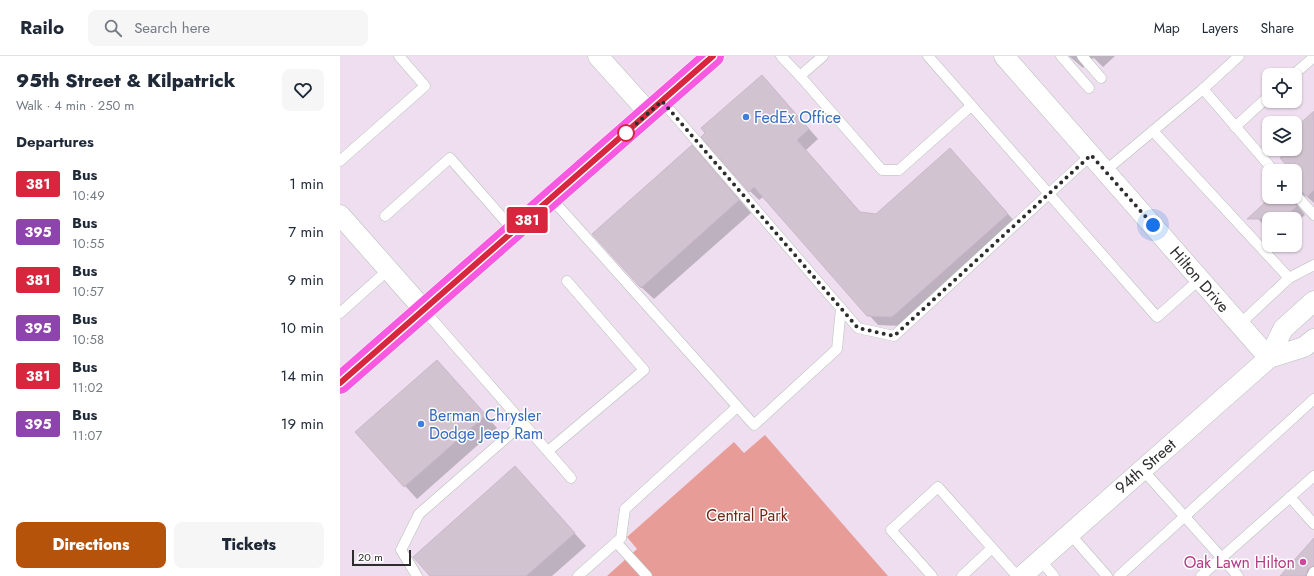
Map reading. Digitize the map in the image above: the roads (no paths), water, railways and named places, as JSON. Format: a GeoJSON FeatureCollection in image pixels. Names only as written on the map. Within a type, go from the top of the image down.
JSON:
{"type":"FeatureCollection","features":[{"type":"Feature","properties":{"kind":"main road"},"geometry":{"type":"LineString","coordinates":[[340,383],[713,56]]}},
{"type":"Feature","properties":{"kind":"street"},"geometry":{"type":"LineString","coordinates":[[598,56],[656,107]]}},
{"type":"Feature","properties":{"kind":"street","name":"Hilton Drive"},"geometry":{"type":"LineString","coordinates":[[1004,56],[1269,358]]}},
{"type":"Feature","properties":{"kind":"street"},"geometry":{"type":"LineString","coordinates":[[340,215],[424,310]]}},
{"type":"Feature","properties":{"kind":"street","name":"94th Street"},"geometry":{"type":"LineString","coordinates":[[1269,358],[1282,329],[1314,301]]}},
{"type":"Feature","properties":{"kind":"street","name":"94th Street"},"geometry":{"type":"LineString","coordinates":[[1022,576],[1269,358],[1304,347],[1314,339]]}},
{"type":"Feature","properties":{"kind":"lane"},"geometry":{"type":"LineString","coordinates":[[340,161],[425,86],[399,56]]}},
{"type":"Feature","properties":{"kind":"lane"},"geometry":{"type":"LineString","coordinates":[[781,56],[882,170],[898,170],[971,106]]}},
{"type":"Feature","properties":{"kind":"lane"},"geometry":{"type":"LineString","coordinates":[[800,76],[824,56]]}},
{"type":"Feature","properties":{"kind":"lane"},"geometry":{"type":"LineString","coordinates":[[928,56],[1157,317],[1200,279]]}},
{"type":"Feature","properties":{"kind":"lane"},"geometry":{"type":"LineString","coordinates":[[1061,56],[1089,88]]}},
{"type":"Feature","properties":{"kind":"lane"},"geometry":{"type":"LineString","coordinates":[[1082,56],[1102,78]]}},
{"type":"Feature","properties":{"kind":"lane"},"geometry":{"type":"LineString","coordinates":[[1105,171],[1203,89],[1239,56]]}},
{"type":"Feature","properties":{"kind":"lane"},"geometry":{"type":"LineString","coordinates":[[1301,68],[1314,57]]}},
{"type":"Feature","properties":{"kind":"lane"},"geometry":{"type":"LineString","coordinates":[[1203,89],[1268,164]]}},
{"type":"Feature","properties":{"kind":"lane"},"geometry":{"type":"LineString","coordinates":[[1235,127],[1262,102]]}},
{"type":"Feature","properties":{"kind":"lane"},"geometry":{"type":"LineString","coordinates":[[656,107],[858,328],[894,336],[1091,155]]}},
{"type":"Feature","properties":{"kind":"lane"},"geometry":{"type":"LineString","coordinates":[[1153,131],[1289,278]]}},
{"type":"Feature","properties":{"kind":"lane"},"geometry":{"type":"LineString","coordinates":[[385,216],[450,158],[514,231]]}},
{"type":"Feature","properties":{"kind":"lane"},"geometry":{"type":"LineString","coordinates":[[551,198],[754,425],[837,349],[841,308]]}},
{"type":"Feature","properties":{"kind":"lane"},"geometry":{"type":"LineString","coordinates":[[1302,202],[1314,216]]}},
{"type":"Feature","properties":{"kind":"lane"},"geometry":{"type":"LineString","coordinates":[[1240,324],[1289,278],[1314,265]]}},
{"type":"Feature","properties":{"kind":"lane"},"geometry":{"type":"LineString","coordinates":[[340,313],[388,270]]}},
{"type":"Feature","properties":{"kind":"lane"},"geometry":{"type":"LineString","coordinates":[[548,451],[644,370],[567,281]]}},
{"type":"Feature","properties":{"kind":"lane"},"geometry":{"type":"LineString","coordinates":[[424,310],[571,478]]}},
{"type":"Feature","properties":{"kind":"lane"},"geometry":{"type":"LineString","coordinates":[[1119,576],[1314,399]]}},
{"type":"Feature","properties":{"kind":"lane"},"geometry":{"type":"LineString","coordinates":[[578,576],[621,538],[625,509],[737,407]]}},
{"type":"Feature","properties":{"kind":"lane"},"geometry":{"type":"LineString","coordinates":[[417,576],[401,550],[419,514],[523,423]]}},
{"type":"Feature","properties":{"kind":"lane"},"geometry":{"type":"LineString","coordinates":[[1142,469],[1223,557],[1238,576]]}},
{"type":"Feature","properties":{"kind":"lane"},"geometry":{"type":"LineString","coordinates":[[1201,576],[1314,476]]}},
{"type":"Feature","properties":{"kind":"lane"},"geometry":{"type":"LineString","coordinates":[[932,576],[891,530],[938,487],[1017,576]]}},
{"type":"Feature","properties":{"kind":"lane"},"geometry":{"type":"LineString","coordinates":[[1290,498],[1314,524]]}},
{"type":"Feature","properties":{"kind":"lane"},"geometry":{"type":"LineString","coordinates":[[1070,534],[1107,576]]}},
{"type":"Feature","properties":{"kind":"lane"},"geometry":{"type":"LineString","coordinates":[[616,542],[647,576]]}},
{"type":"Feature","properties":{"kind":"lane"},"geometry":{"type":"LineString","coordinates":[[962,576],[992,548]]}},
{"type":"Feature","properties":{"kind":"lane"},"geometry":{"type":"LineString","coordinates":[[1040,560],[1054,576]]}},
{"type":"Feature","properties":{"kind":"lane"},"geometry":{"type":"LineString","coordinates":[[1312,576],[1314,572]]}},
{"type":"Feature","properties":{"kind":"place","name":"FedEx Office"},"geometry":{"type":"Point","coordinates":[746,117]}},
{"type":"Feature","properties":{"kind":"place","name":"Berman Chrysler Dodge Jeep Ram"},"geometry":{"type":"Point","coordinates":[421,424]}},
{"type":"Feature","properties":{"kind":"place","name":"Oak Lawn Hilton"},"geometry":{"type":"Point","coordinates":[1303,562]}},
{"type":"Feature","properties":{"kind":"park label","name":"Central Park"},"geometry":{"type":"Point","coordinates":[747,515]}}]}
